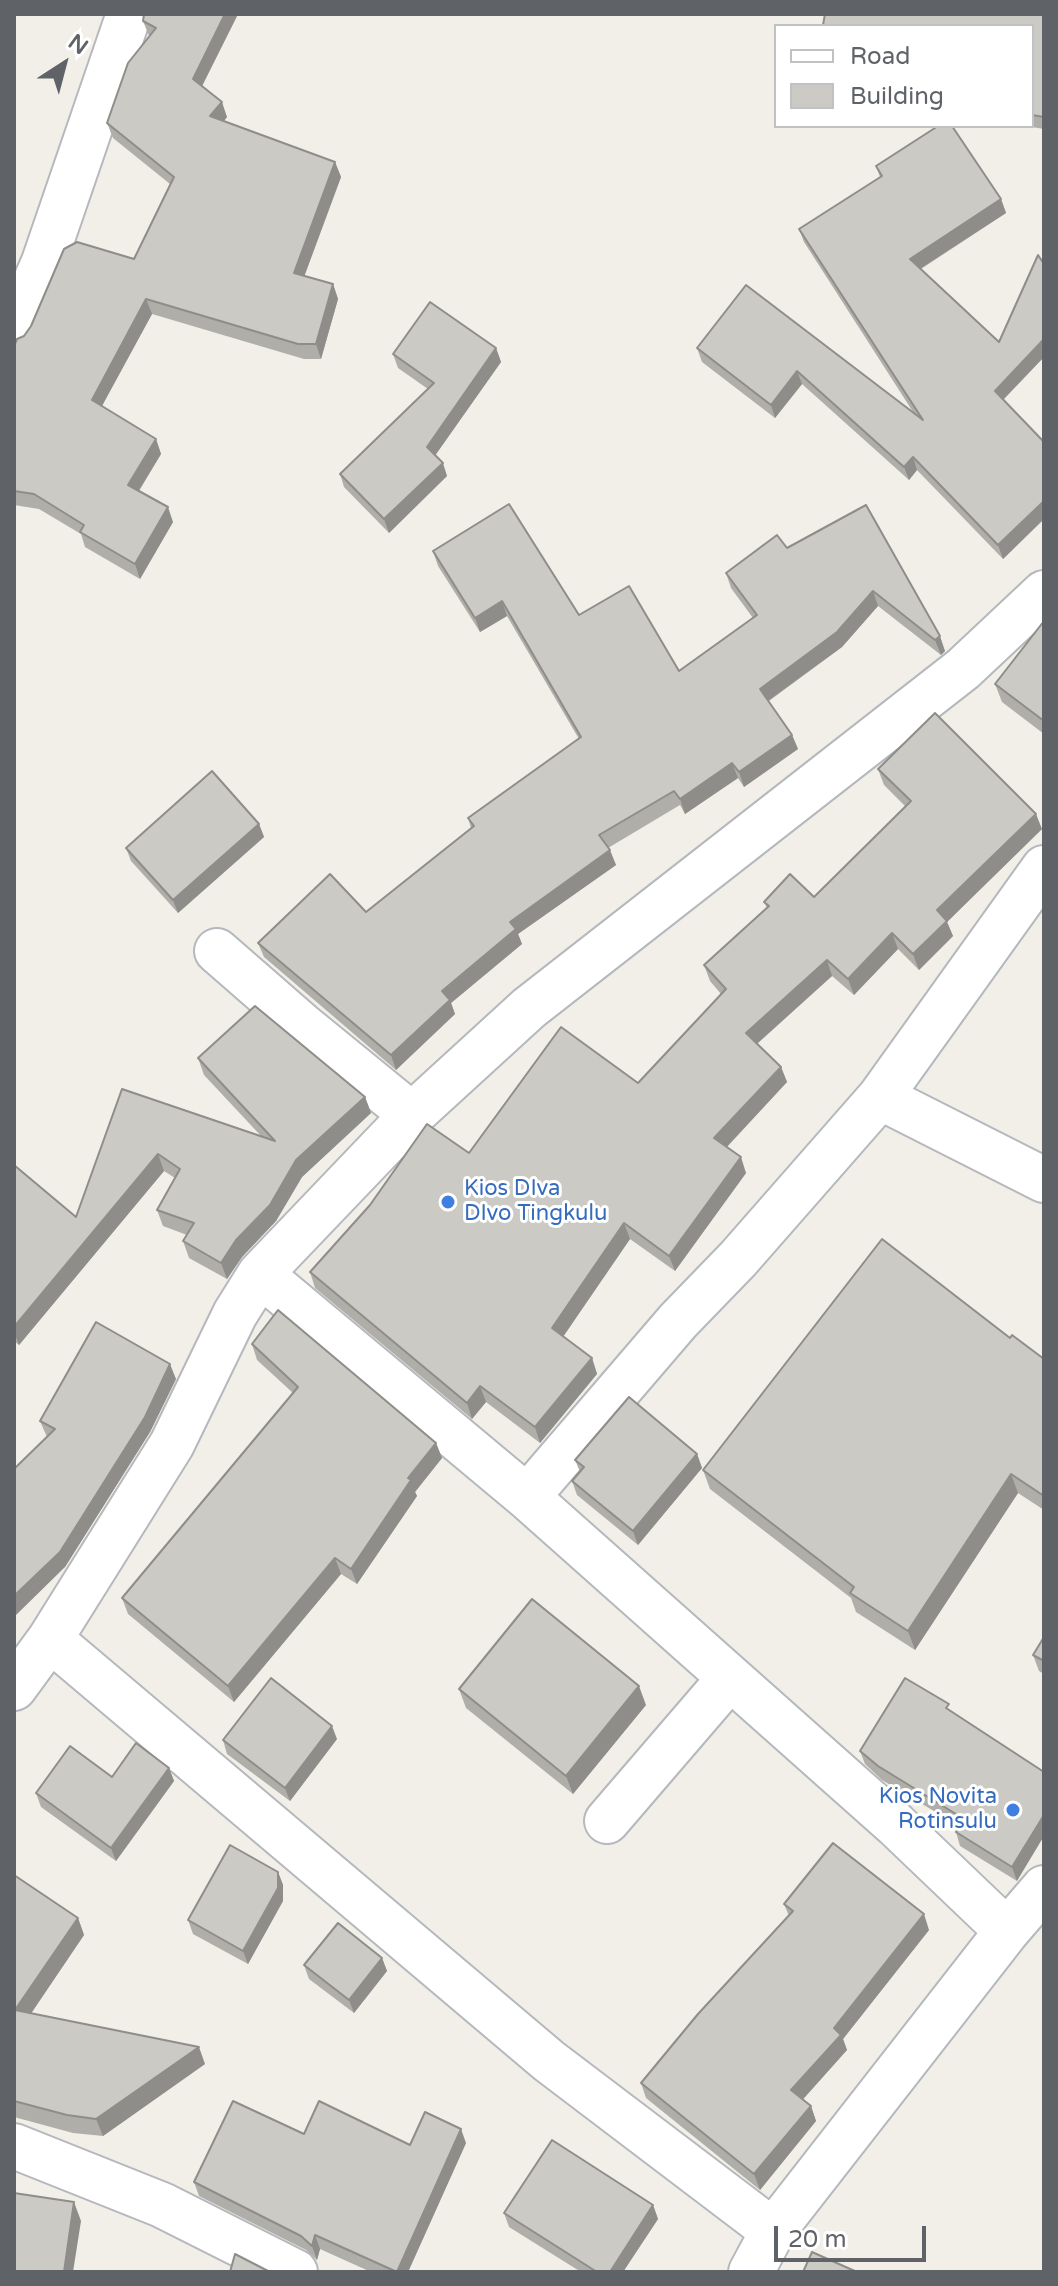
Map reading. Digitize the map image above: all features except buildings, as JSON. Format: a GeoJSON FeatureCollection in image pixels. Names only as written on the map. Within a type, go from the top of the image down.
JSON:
{"type":"FeatureCollection","features":[{"type":"Feature","properties":{"kind":"street"},"geometry":{"type":"LineString","coordinates":[[14,331],[44,262],[129,14]]}},
{"type":"Feature","properties":{"kind":"street"},"geometry":{"type":"LineString","coordinates":[[14,1688],[50,1639],[172,1444],[235,1314],[260,1274],[412,1115],[529,1008],[963,669],[1044,593]]}},
{"type":"Feature","properties":{"kind":"street"},"geometry":{"type":"LineString","coordinates":[[527,1497],[678,1321],[738,1259],[880,1097],[1044,868]]}},
{"type":"Feature","properties":{"kind":"street"},"geometry":{"type":"LineString","coordinates":[[217,951],[412,1115]]}},
{"type":"Feature","properties":{"kind":"street"},"geometry":{"type":"LineString","coordinates":[[880,1097],[1044,1180]]}},
{"type":"Feature","properties":{"kind":"street"},"geometry":{"type":"LineString","coordinates":[[260,1274],[527,1497],[896,1825],[1007,1931]]}},
{"type":"Feature","properties":{"kind":"street"},"geometry":{"type":"LineString","coordinates":[[50,1639],[549,2061],[773,2231]]}},
{"type":"Feature","properties":{"kind":"street"},"geometry":{"type":"LineString","coordinates":[[607,1821],[739,1688]]}},
{"type":"Feature","properties":{"kind":"street"},"geometry":{"type":"LineString","coordinates":[[751,2272],[773,2231],[1044,1888]]}},
{"type":"Feature","properties":{"kind":"street"},"geometry":{"type":"LineString","coordinates":[[14,2146],[113,2183],[295,2272]]}},
{"type":"Feature","properties":{"kind":"place","name":"Kios DIva DIvo Tingkulu"},"geometry":{"type":"Point","coordinates":[448,1202]}},
{"type":"Feature","properties":{"kind":"place","name":"Kios Novita Rotinsulu"},"geometry":{"type":"Point","coordinates":[1013,1810]}}]}
